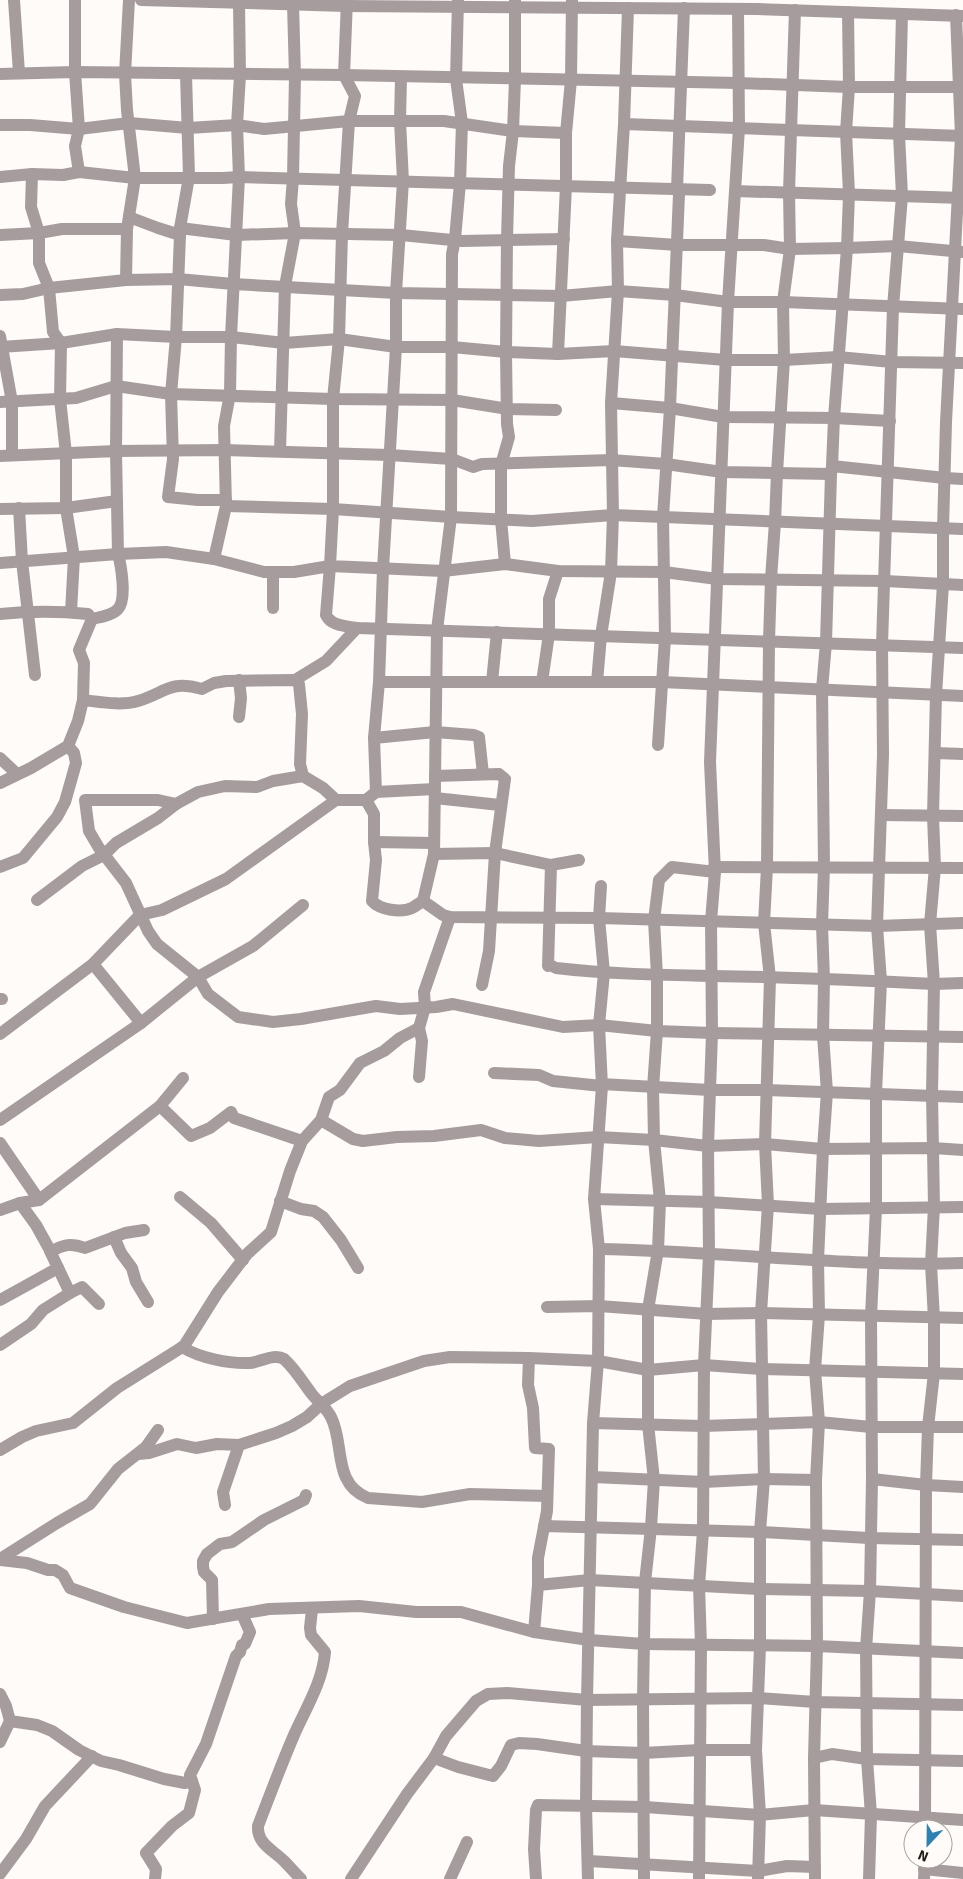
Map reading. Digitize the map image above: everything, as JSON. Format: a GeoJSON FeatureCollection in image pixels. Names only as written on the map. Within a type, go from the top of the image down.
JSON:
{"type":"FeatureCollection","features":[{"type":"Feature","properties":{"kind":"street"},"geometry":{"type":"LineString","coordinates":[[14,0],[19,73]]}},
{"type":"Feature","properties":{"kind":"street"},"geometry":{"type":"LineString","coordinates":[[75,0],[75,72],[79,129],[75,146],[79,172]]}},
{"type":"Feature","properties":{"kind":"street"},"geometry":{"type":"LineString","coordinates":[[126,280],[128,223],[135,178],[126,74],[129,0]]}},
{"type":"Feature","properties":{"kind":"street"},"geometry":{"type":"LineString","coordinates":[[141,0],[240,3],[572,4],[738,9],[758,4],[795,10],[959,16],[962,136],[958,309],[950,362],[943,528],[943,584],[936,695],[933,816],[935,868],[930,924],[934,984],[932,1094],[934,1206],[931,1264],[934,1373],[928,1427],[926,1485],[924,1705],[926,1819]]}},
{"type":"Feature","properties":{"kind":"street"},"geometry":{"type":"LineString","coordinates":[[214,559],[226,503],[224,426],[230,394],[233,284],[239,177],[237,125],[240,75],[240,3]]}},
{"type":"Feature","properties":{"kind":"street"},"geometry":{"type":"LineString","coordinates":[[280,451],[285,286],[295,233],[291,204],[294,178],[295,76],[290,3]]}},
{"type":"Feature","properties":{"kind":"street"},"geometry":{"type":"LineString","coordinates":[[347,3],[344,75],[355,96],[349,121],[342,234],[341,290],[333,398],[332,509],[326,615],[328,620],[333,623],[358,628],[963,648]]}},
{"type":"Feature","properties":{"kind":"street"},"geometry":{"type":"LineString","coordinates":[[400,78],[403,182],[401,235],[396,293],[396,347],[383,569],[380,682],[374,738],[371,796],[374,814],[376,860],[372,901],[376,906],[398,910],[411,909],[423,901],[434,848],[437,630],[451,517],[452,254],[460,183],[462,123],[456,78],[458,3]]}},
{"type":"Feature","properties":{"kind":"street"},"geometry":{"type":"LineString","coordinates":[[504,564],[501,519],[502,465],[508,437],[506,352],[509,166],[513,131],[515,80],[515,4]]}},
{"type":"Feature","properties":{"kind":"street"},"geometry":{"type":"LineString","coordinates":[[558,354],[566,186],[566,133],[571,80],[572,4]]}},
{"type":"Feature","properties":{"kind":"street"},"geometry":{"type":"LineString","coordinates":[[597,682],[601,636],[611,572],[613,515],[611,460],[612,403],[618,290],[617,242],[624,124],[624,5]]}},
{"type":"Feature","properties":{"kind":"street"},"geometry":{"type":"LineString","coordinates":[[658,745],[665,638],[664,517],[678,245],[681,126],[680,82],[684,8]]}},
{"type":"Feature","properties":{"kind":"street"},"geometry":{"type":"LineString","coordinates":[[700,1873],[701,1645],[699,1586],[703,1531],[704,1365],[709,1254],[708,1146],[712,1033],[711,921],[714,870],[710,762],[728,302],[739,128],[738,9]]}},
{"type":"Feature","properties":{"kind":"street"},"geometry":{"type":"LineString","coordinates":[[758,1875],[760,1815],[756,1750],[760,1646],[760,1532],[764,1479],[761,1313],[768,1205],[765,1144],[770,978],[764,923],[768,867],[770,579],[784,360],[783,302],[790,249],[789,192],[795,10]]}},
{"type":"Feature","properties":{"kind":"street"},"geometry":{"type":"LineString","coordinates":[[589,1861],[643,1865],[700,1873],[758,1875],[787,1866],[815,1873],[816,1480],[819,1422],[815,1370],[819,1315],[818,1260],[827,1092],[823,1035],[822,689],[826,643],[831,470],[841,305],[847,248],[849,194],[846,132],[849,87],[848,12]]}},
{"type":"Feature","properties":{"kind":"street"},"geometry":{"type":"LineString","coordinates":[[869,1879],[871,1815],[867,1759],[866,1649],[870,1592],[869,1538],[872,1479],[871,1317],[876,1208],[876,1094],[881,981],[877,926],[881,815],[882,645],[893,307],[902,196],[899,134],[902,14]]}},
{"type":"Feature","properties":{"kind":"street"},"geometry":{"type":"LineString","coordinates":[[0,74],[75,72],[295,76],[344,75],[400,78],[738,83],[793,86],[961,87]]}},
{"type":"Feature","properties":{"kind":"street"},"geometry":{"type":"LineString","coordinates":[[186,74],[189,177],[180,231],[176,337],[171,394],[172,470],[168,497],[226,503],[532,521],[613,515],[963,529]]}},
{"type":"Feature","properties":{"kind":"street"},"geometry":{"type":"LineString","coordinates":[[0,125],[30,125],[79,129],[129,123],[188,128],[237,125],[264,129],[349,121],[400,121],[462,123],[513,131],[566,133]]}},
{"type":"Feature","properties":{"kind":"street"},"geometry":{"type":"LineString","coordinates":[[624,124],[962,136]]}},
{"type":"Feature","properties":{"kind":"street"},"geometry":{"type":"LineString","coordinates":[[0,177],[32,174],[63,175],[79,172],[135,178],[294,178],[710,190]]}},
{"type":"Feature","properties":{"kind":"street"},"geometry":{"type":"LineString","coordinates":[[32,174],[31,207],[39,233],[39,263],[49,288],[53,332],[61,343],[60,399],[66,454],[66,508],[74,557],[70,612]]}},
{"type":"Feature","properties":{"kind":"street"},"geometry":{"type":"LineString","coordinates":[[735,191],[960,198]]}},
{"type":"Feature","properties":{"kind":"street"},"geometry":{"type":"LineString","coordinates":[[0,235],[39,233],[128,223],[180,231],[236,235],[295,233],[401,235],[462,241],[564,239]]}},
{"type":"Feature","properties":{"kind":"street"},"geometry":{"type":"LineString","coordinates":[[617,242],[764,246],[790,249],[898,246],[958,252]]}},
{"type":"Feature","properties":{"kind":"street"},"geometry":{"type":"LineString","coordinates":[[0,295],[23,294],[49,288],[126,280],[178,279],[396,293],[507,296],[561,296],[618,290],[728,302],[783,302],[958,309]]}},
{"type":"Feature","properties":{"kind":"street"},"geometry":{"type":"LineString","coordinates":[[0,783],[31,768],[68,746],[78,721],[83,700],[84,663],[79,650],[92,620],[120,607],[122,569],[118,554],[116,451],[117,334]]}},
{"type":"Feature","properties":{"kind":"street"},"geometry":{"type":"LineString","coordinates":[[963,363],[892,362],[838,357],[784,360],[726,360],[614,351],[558,354],[452,347],[396,347],[338,339],[284,343],[231,337],[117,334],[61,343],[1,343],[6,402],[6,456],[171,449],[280,451],[452,459],[473,467],[482,464],[502,465],[611,460],[666,464],[722,472],[776,474],[831,470],[888,471],[963,479]]}},
{"type":"Feature","properties":{"kind":"street"},"geometry":{"type":"LineString","coordinates":[[6,402],[76,398],[116,386],[171,394],[452,400],[508,409],[556,410]]}},
{"type":"Feature","properties":{"kind":"street"},"geometry":{"type":"LineString","coordinates":[[612,403],[670,408],[723,417],[834,418],[890,421]]}},
{"type":"Feature","properties":{"kind":"street"},"geometry":{"type":"LineString","coordinates":[[0,509],[66,508],[117,501]]}},
{"type":"Feature","properties":{"kind":"street"},"geometry":{"type":"LineString","coordinates":[[19,508],[22,561],[35,675]]}},
{"type":"Feature","properties":{"kind":"street"},"geometry":{"type":"LineString","coordinates":[[0,563],[166,552],[214,559],[264,572],[294,572],[330,566],[443,571],[504,564],[558,571],[664,572],[717,579],[885,581],[963,585]]}},
{"type":"Feature","properties":{"kind":"street"},"geometry":{"type":"LineString","coordinates":[[542,682],[549,634],[549,599],[558,571]]}},
{"type":"Feature","properties":{"kind":"street"},"geometry":{"type":"LineString","coordinates":[[273,572],[273,608]]}},
{"type":"Feature","properties":{"kind":"street"},"geometry":{"type":"LineString","coordinates":[[0,614],[29,611],[70,612],[88,614],[92,620]]}},
{"type":"Feature","properties":{"kind":"street"},"geometry":{"type":"LineString","coordinates":[[83,700],[123,703],[139,701],[176,685],[187,685],[202,689],[214,683],[239,680],[295,680],[326,661],[358,628]]}},
{"type":"Feature","properties":{"kind":"street"},"geometry":{"type":"LineString","coordinates":[[492,682],[497,632]]}},
{"type":"Feature","properties":{"kind":"street"},"geometry":{"type":"LineString","coordinates":[[239,680],[241,698],[239,717]]}},
{"type":"Feature","properties":{"kind":"street"},"geometry":{"type":"LineString","coordinates":[[295,680],[299,684],[302,714],[300,764],[303,776]]}},
{"type":"Feature","properties":{"kind":"street"},"geometry":{"type":"LineString","coordinates":[[380,682],[662,682],[963,696]]}},
{"type":"Feature","properties":{"kind":"street"},"geometry":{"type":"LineString","coordinates":[[374,738],[435,732],[474,734],[479,737],[483,774]]}},
{"type":"Feature","properties":{"kind":"street"},"geometry":{"type":"LineString","coordinates":[[0,867],[23,858],[57,817],[65,802],[76,763],[74,753],[68,746]]}},
{"type":"Feature","properties":{"kind":"street"},"geometry":{"type":"LineString","coordinates":[[935,753],[963,754]]}},
{"type":"Feature","properties":{"kind":"street"},"geometry":{"type":"LineString","coordinates":[[0,758],[17,774]]}},
{"type":"Feature","properties":{"kind":"street"},"geometry":{"type":"LineString","coordinates":[[0,1034],[93,964],[140,915],[162,910],[226,879],[276,845],[336,800],[435,788],[483,774],[499,774],[505,779],[500,804],[495,853],[489,951],[482,985]]}},
{"type":"Feature","properties":{"kind":"street"},"geometry":{"type":"LineString","coordinates":[[37,900],[82,866],[104,855],[116,843],[198,792],[224,786],[258,787],[273,781],[303,776],[318,784],[336,800]]}},
{"type":"Feature","properties":{"kind":"street"},"geometry":{"type":"LineString","coordinates":[[435,788],[500,804]]}},
{"type":"Feature","properties":{"kind":"street"},"geometry":{"type":"LineString","coordinates":[[176,804],[158,800],[85,800],[89,831],[99,848],[126,883],[148,931],[157,944],[198,977],[208,994],[238,1017],[273,1022],[376,1006],[400,1009],[453,1004],[563,1027],[599,1025],[657,1032],[767,1035],[934,1035],[963,1037]]}},
{"type":"Feature","properties":{"kind":"street"},"geometry":{"type":"LineString","coordinates":[[881,815],[963,816]]}},
{"type":"Feature","properties":{"kind":"street"},"geometry":{"type":"LineString","coordinates":[[374,842],[495,853],[551,865],[579,860]]}},
{"type":"Feature","properties":{"kind":"street"},"geometry":{"type":"LineString","coordinates":[[551,865],[548,966],[604,973],[657,976],[824,979],[934,984],[963,983]]}},
{"type":"Feature","properties":{"kind":"street"},"geometry":{"type":"LineString","coordinates":[[644,1879],[643,1699],[645,1582],[654,1480],[648,1424],[648,1310],[658,1250],[660,1201],[654,1140],[657,976],[654,920],[659,880],[672,867],[714,870],[768,867],[963,868]]}},
{"type":"Feature","properties":{"kind":"street"},"geometry":{"type":"LineString","coordinates":[[588,1879],[586,1751],[588,1640],[593,1423],[598,1361],[599,1306],[599,1250],[594,1199],[601,1085],[599,1025],[604,973],[599,918],[601,886]]}},
{"type":"Feature","properties":{"kind":"street"},"geometry":{"type":"LineString","coordinates":[[423,901],[443,915],[450,917],[599,918],[877,926],[963,923]]}},
{"type":"Feature","properties":{"kind":"street"},"geometry":{"type":"LineString","coordinates":[[0,1120],[141,1023],[198,977],[254,946],[303,905]]}},
{"type":"Feature","properties":{"kind":"street"},"geometry":{"type":"LineString","coordinates":[[419,1077],[422,1041],[419,1028],[425,1007],[424,992],[450,917]]}},
{"type":"Feature","properties":{"kind":"street"},"geometry":{"type":"LineString","coordinates":[[93,964],[141,1023]]}},
{"type":"Feature","properties":{"kind":"street"},"geometry":{"type":"LineString","coordinates":[[0,1450],[36,1431],[73,1423],[117,1388],[182,1347],[207,1306],[243,1260],[271,1232],[302,1141],[321,1120],[329,1097],[340,1090],[360,1063],[419,1028]]}},
{"type":"Feature","properties":{"kind":"street"},"geometry":{"type":"LineString","coordinates":[[494,1073],[539,1074],[553,1081],[654,1088],[963,1096]]}},
{"type":"Feature","properties":{"kind":"street"},"geometry":{"type":"LineString","coordinates":[[0,1210],[20,1203],[39,1200],[160,1106],[183,1078]]}},
{"type":"Feature","properties":{"kind":"street"},"geometry":{"type":"LineString","coordinates":[[160,1106],[191,1136],[210,1128],[231,1112],[234,1118],[302,1141]]}},
{"type":"Feature","properties":{"kind":"street"},"geometry":{"type":"LineString","coordinates":[[321,1120],[353,1139],[363,1141],[397,1137],[434,1136],[482,1130],[505,1138],[523,1141],[598,1137],[654,1140],[708,1146],[765,1144],[823,1149],[933,1148],[963,1150]]}},
{"type":"Feature","properties":{"kind":"street"},"geometry":{"type":"LineString","coordinates":[[0,1143],[39,1200]]}},
{"type":"Feature","properties":{"kind":"street"},"geometry":{"type":"LineString","coordinates":[[180,1197],[211,1223],[243,1260]]}},
{"type":"Feature","properties":{"kind":"street"},"geometry":{"type":"LineString","coordinates":[[594,1199],[709,1202],[821,1209],[963,1207]]}},
{"type":"Feature","properties":{"kind":"street"},"geometry":{"type":"LineString","coordinates":[[280,1201],[301,1209],[314,1211],[323,1217],[341,1240],[358,1268]]}},
{"type":"Feature","properties":{"kind":"street"},"geometry":{"type":"LineString","coordinates":[[20,1203],[36,1225],[70,1293]]}},
{"type":"Feature","properties":{"kind":"street"},"geometry":{"type":"LineString","coordinates":[[50,1251],[61,1246],[75,1244],[85,1248],[124,1233],[144,1230]]}},
{"type":"Feature","properties":{"kind":"street"},"geometry":{"type":"LineString","coordinates":[[114,1238],[148,1302]]}},
{"type":"Feature","properties":{"kind":"street"},"geometry":{"type":"LineString","coordinates":[[599,1250],[658,1250],[766,1258],[873,1262],[963,1263]]}},
{"type":"Feature","properties":{"kind":"street"},"geometry":{"type":"LineString","coordinates":[[0,1300],[58,1268]]}},
{"type":"Feature","properties":{"kind":"street"},"geometry":{"type":"LineString","coordinates":[[0,1345],[31,1324],[43,1310],[82,1287],[99,1304]]}},
{"type":"Feature","properties":{"kind":"street"},"geometry":{"type":"LineString","coordinates":[[547,1307],[599,1306],[707,1314],[761,1313],[934,1319],[963,1318]]}},
{"type":"Feature","properties":{"kind":"street"},"geometry":{"type":"LineString","coordinates":[[182,1347],[199,1356],[245,1362],[282,1357],[293,1368],[334,1423],[345,1476],[349,1485],[368,1498],[422,1502],[470,1494],[547,1496]]}},
{"type":"Feature","properties":{"kind":"street"},"geometry":{"type":"LineString","coordinates":[[136,1454],[177,1444],[196,1448],[217,1444],[239,1445],[292,1426],[321,1404],[350,1386],[424,1360],[450,1357],[598,1361],[648,1370],[704,1365],[761,1369],[963,1374]]}},
{"type":"Feature","properties":{"kind":"street"},"geometry":{"type":"LineString","coordinates":[[529,1358],[528,1385],[533,1408],[535,1448],[549,1449],[544,1526],[538,1558],[534,1632]]}},
{"type":"Feature","properties":{"kind":"street"},"geometry":{"type":"LineString","coordinates":[[593,1423],[703,1426],[819,1422],[871,1427],[963,1426]]}},
{"type":"Feature","properties":{"kind":"street"},"geometry":{"type":"LineString","coordinates":[[0,1560],[90,1504],[118,1469],[146,1447],[158,1430]]}},
{"type":"Feature","properties":{"kind":"street"},"geometry":{"type":"LineString","coordinates":[[225,1505],[223,1492],[239,1445]]}},
{"type":"Feature","properties":{"kind":"street"},"geometry":{"type":"LineString","coordinates":[[593,1477],[704,1482],[764,1479],[816,1480]]}},
{"type":"Feature","properties":{"kind":"street"},"geometry":{"type":"LineString","coordinates":[[872,1479],[963,1487]]}},
{"type":"Feature","properties":{"kind":"street"},"geometry":{"type":"LineString","coordinates":[[213,1619],[212,1580],[204,1572],[202,1561],[207,1554],[220,1544],[232,1542],[245,1535],[251,1528],[264,1520],[304,1500],[306,1495]]}},
{"type":"Feature","properties":{"kind":"street"},"geometry":{"type":"LineString","coordinates":[[544,1526],[651,1528],[869,1538],[963,1540]]}},
{"type":"Feature","properties":{"kind":"street"},"geometry":{"type":"LineString","coordinates":[[0,1560],[26,1563],[48,1570],[55,1570],[63,1575],[70,1588],[150,1614],[187,1622],[269,1609],[359,1606],[416,1612],[461,1612],[534,1632],[588,1640],[644,1644],[817,1646],[963,1653]]}},
{"type":"Feature","properties":{"kind":"street"},"geometry":{"type":"LineString","coordinates":[[538,1584],[590,1580],[760,1589],[963,1596]]}},
{"type":"Feature","properties":{"kind":"street"},"geometry":{"type":"LineString","coordinates":[[301,1879],[262,1841],[258,1833],[258,1826],[284,1758],[320,1679],[324,1665],[325,1652],[310,1636],[312,1609]]}},
{"type":"Feature","properties":{"kind":"street"},"geometry":{"type":"LineString","coordinates":[[155,1879],[156,1868],[146,1853],[172,1826],[189,1813],[195,1790],[190,1775],[206,1744],[236,1656],[245,1644],[250,1632],[242,1614]]}},
{"type":"Feature","properties":{"kind":"street"},"geometry":{"type":"LineString","coordinates":[[351,1879],[407,1794],[434,1758],[446,1736],[476,1701],[488,1694],[507,1693],[587,1700],[758,1698],[815,1702],[963,1706]]}},
{"type":"Feature","properties":{"kind":"street"},"geometry":{"type":"LineString","coordinates":[[0,1694],[3,1709],[10,1721]]}},
{"type":"Feature","properties":{"kind":"street"},"geometry":{"type":"LineString","coordinates":[[10,1721],[37,1724],[101,1761],[164,1779],[185,1783],[192,1781]]}},
{"type":"Feature","properties":{"kind":"street"},"geometry":{"type":"LineString","coordinates":[[0,1742],[10,1721]]}},
{"type":"Feature","properties":{"kind":"street"},"geometry":{"type":"LineString","coordinates":[[434,1758],[458,1767],[493,1776],[501,1766],[511,1745],[520,1743],[544,1744],[586,1751],[643,1753],[756,1750]]}},
{"type":"Feature","properties":{"kind":"street"},"geometry":{"type":"LineString","coordinates":[[814,1758],[832,1754],[867,1759],[963,1762]]}},
{"type":"Feature","properties":{"kind":"street"},"geometry":{"type":"LineString","coordinates":[[0,1874],[46,1806],[92,1756]]}},
{"type":"Feature","properties":{"kind":"street"},"geometry":{"type":"LineString","coordinates":[[536,1879],[534,1849],[538,1804],[644,1807],[760,1815],[814,1810],[903,1820]]}},
{"type":"Feature","properties":{"kind":"street"},"geometry":{"type":"LineString","coordinates":[[450,1879],[467,1842]]}},
{"type":"Feature","properties":{"kind":"street"},"geometry":{"type":"LineString","coordinates":[[924,1869],[963,1873]]}}]}
